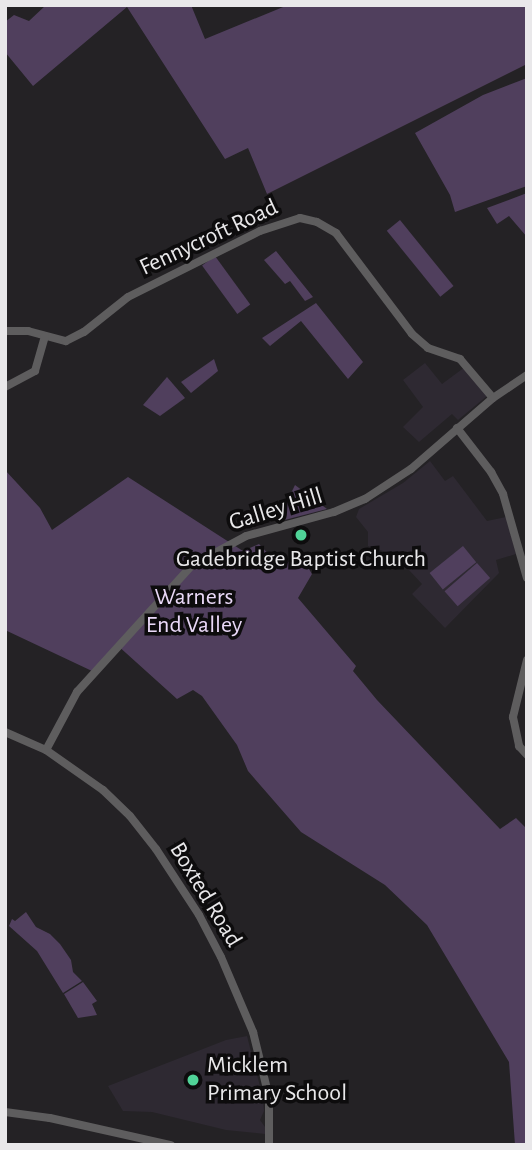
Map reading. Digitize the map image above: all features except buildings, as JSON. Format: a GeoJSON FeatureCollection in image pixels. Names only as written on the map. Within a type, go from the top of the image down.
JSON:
{"type":"FeatureCollection","features":[{"type":"Feature","properties":{"kind":"street","name":"Fennycroft Road"},"geometry":{"type":"LineString","coordinates":[[5,331],[28,331],[66,341],[75,338],[128,297],[260,231],[300,218],[317,222],[336,233],[412,334],[428,348],[460,359],[493,398]]}},
{"type":"Feature","properties":{"kind":"street"},"geometry":{"type":"LineString","coordinates":[[5,387],[35,371],[45,336]]}},
{"type":"Feature","properties":{"kind":"street","name":"Galley Hill"},"geometry":{"type":"LineString","coordinates":[[46,750],[77,692],[192,565],[246,536],[334,512],[365,499],[411,469],[493,398],[527,375]]}},
{"type":"Feature","properties":{"kind":"street"},"geometry":{"type":"LineString","coordinates":[[457,428],[491,472],[503,494],[527,578]]}},
{"type":"Feature","properties":{"kind":"street"},"geometry":{"type":"LineString","coordinates":[[527,660],[513,717],[516,738],[527,755]]}},
{"type":"Feature","properties":{"kind":"street","name":"Boxted Road"},"geometry":{"type":"LineString","coordinates":[[5,732],[46,750],[72,766],[130,816],[156,849],[199,915],[221,957],[253,1032],[269,1097],[269,1145]]}},
{"type":"Feature","properties":{"kind":"street"},"geometry":{"type":"LineString","coordinates":[[5,1112],[50,1118],[171,1145]]}},
{"type":"Feature","properties":{"kind":"shaded area"},"geometry":{"type":"Polygon","coordinates":[[[425,363],[442,384],[465,367],[487,396],[458,420],[452,414],[419,442],[403,427],[423,407],[403,380],[425,363]]]}},
{"type":"Feature","properties":{"kind":"shaded area"},"geometry":{"type":"Polygon","coordinates":[[[430,461],[445,481],[453,476],[487,521],[506,517],[516,554],[496,560],[499,573],[445,628],[412,594],[422,584],[395,555],[368,546],[368,532],[356,517],[359,509],[403,483],[430,461]]]}},
{"type":"Feature","properties":{"kind":"shaded area","name":"Micklem Primary School"},"geometry":{"type":"Polygon","coordinates":[[[247,1036],[263,1098],[264,1111],[260,1120],[265,1127],[265,1134],[226,1130],[152,1112],[123,1111],[108,1086],[226,1040],[247,1036]]]}},
{"type":"Feature","properties":{"kind":"green space"},"geometry":{"type":"Polygon","coordinates":[[[46,5],[191,5],[205,39],[288,5],[527,5],[527,64],[267,194],[248,148],[225,159],[127,7],[33,86],[5,52],[5,22],[14,15],[29,21],[46,5]]]}},
{"type":"Feature","properties":{"kind":"green space"},"geometry":{"type":"Polygon","coordinates":[[[527,78],[527,186],[455,212],[450,195],[415,133],[483,95],[527,78]]]}},
{"type":"Feature","properties":{"kind":"green space"},"geometry":{"type":"Polygon","coordinates":[[[527,193],[527,237],[509,216],[497,224],[487,208],[527,193]]]}},
{"type":"Feature","properties":{"kind":"green space"},"geometry":{"type":"Polygon","coordinates":[[[400,220],[453,286],[440,297],[387,231],[400,220]]]}},
{"type":"Feature","properties":{"kind":"green space"},"geometry":{"type":"Polygon","coordinates":[[[276,251],[313,297],[305,301],[290,281],[285,284],[264,260],[276,251]]]}},
{"type":"Feature","properties":{"kind":"green space"},"geometry":{"type":"Polygon","coordinates":[[[215,256],[250,305],[237,314],[202,265],[215,256]]]}},
{"type":"Feature","properties":{"kind":"green space"},"geometry":{"type":"Polygon","coordinates":[[[316,303],[363,362],[348,379],[301,321],[270,346],[262,338],[316,303]]]}},
{"type":"Feature","properties":{"kind":"green space"},"geometry":{"type":"Polygon","coordinates":[[[214,359],[218,371],[191,393],[181,382],[214,359]]]}},
{"type":"Feature","properties":{"kind":"green space"},"geometry":{"type":"Polygon","coordinates":[[[167,377],[185,398],[160,416],[143,405],[167,377]]]}},
{"type":"Feature","properties":{"kind":"green space","name":"Warners End Valley"},"geometry":{"type":"Polygon","coordinates":[[[5,470],[40,508],[52,530],[128,477],[243,551],[259,544],[278,564],[303,559],[312,574],[298,598],[356,666],[353,671],[377,700],[500,829],[516,818],[527,829],[527,1145],[515,1145],[509,1062],[427,925],[385,885],[301,832],[248,771],[237,745],[202,696],[193,690],[177,699],[116,644],[92,671],[5,630],[5,470]]]}},
{"type":"Feature","properties":{"kind":"green space"},"geometry":{"type":"Polygon","coordinates":[[[295,485],[327,509],[277,522],[295,485]]]}},
{"type":"Feature","properties":{"kind":"green space"},"geometry":{"type":"Polygon","coordinates":[[[463,546],[476,562],[443,589],[430,573],[463,546]]]}},
{"type":"Feature","properties":{"kind":"green space"},"geometry":{"type":"Polygon","coordinates":[[[477,563],[490,578],[458,606],[445,591],[477,563]]]}},
{"type":"Feature","properties":{"kind":"green space"},"geometry":{"type":"Polygon","coordinates":[[[26,912],[36,927],[50,934],[60,944],[71,960],[73,972],[82,981],[63,993],[37,951],[9,926],[12,919],[15,921],[26,912]]]}},
{"type":"Feature","properties":{"kind":"green space"},"geometry":{"type":"Polygon","coordinates":[[[83,982],[97,1001],[92,1004],[97,1015],[78,1018],[64,994],[83,982]]]}},
{"type":"Feature","properties":{"kind":"place","name":"Gadebridge Baptist Church"},"geometry":{"type":"Point","coordinates":[301,535]}},
{"type":"Feature","properties":{"kind":"place","name":"Micklem Primary School"},"geometry":{"type":"Point","coordinates":[193,1080]}}]}
